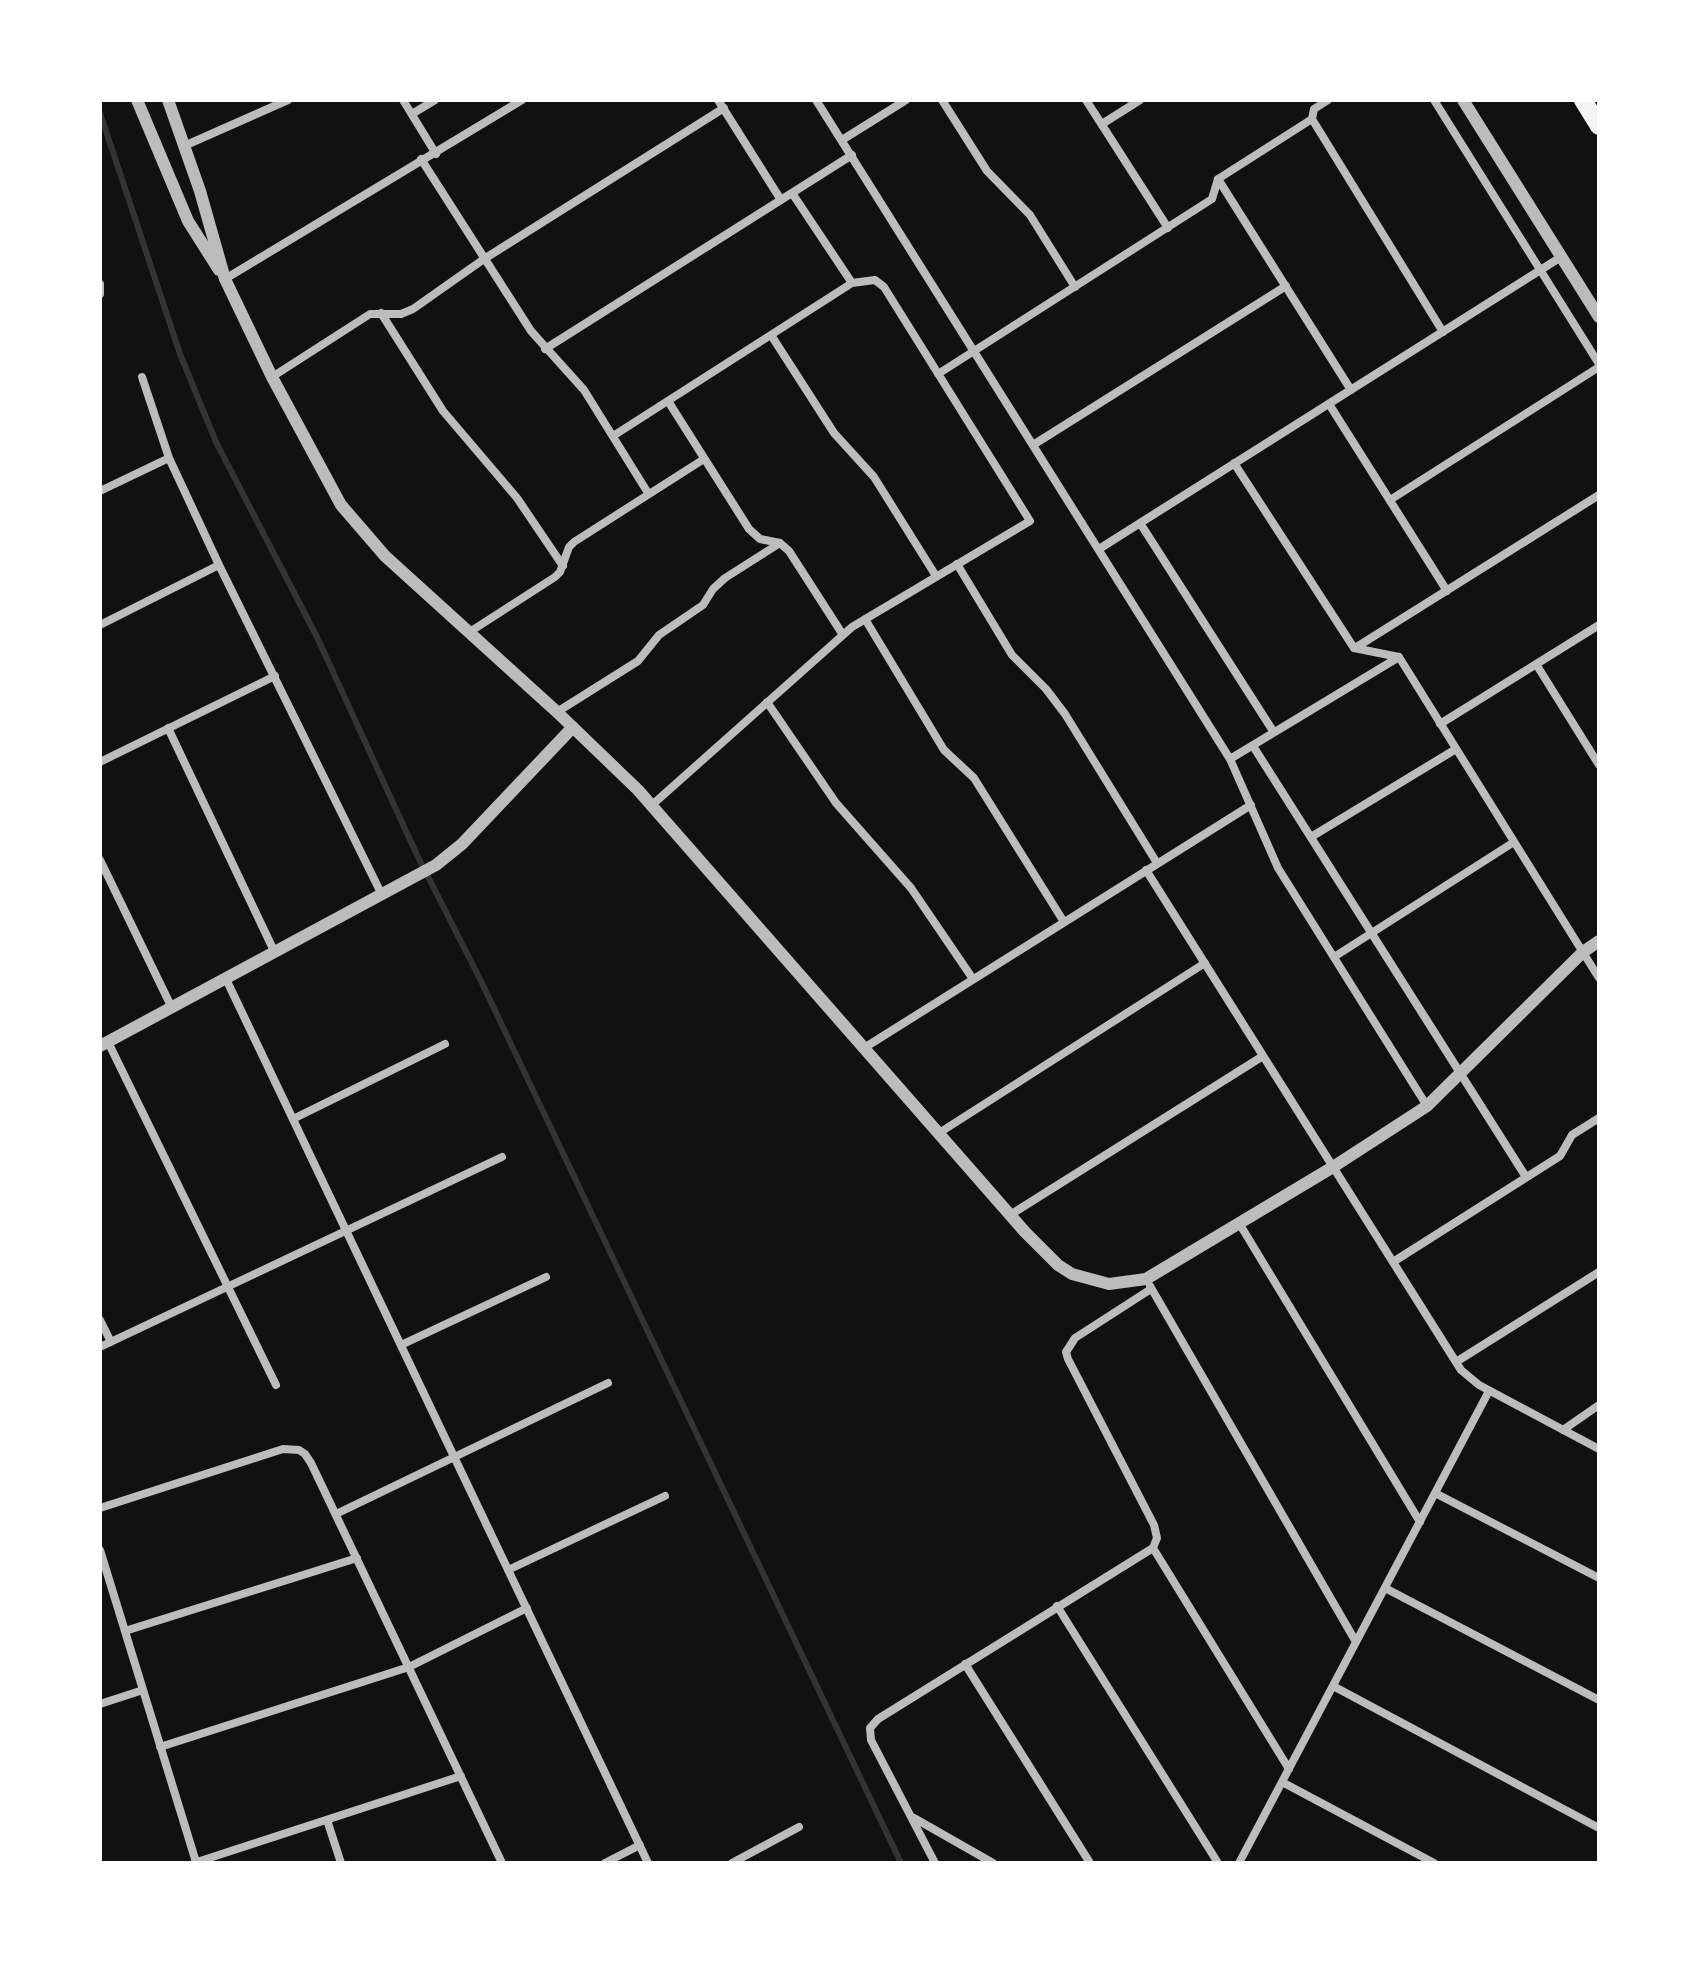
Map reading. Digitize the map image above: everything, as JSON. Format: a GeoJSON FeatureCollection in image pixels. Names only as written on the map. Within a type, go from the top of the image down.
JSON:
{"type":"FeatureCollection","features":[{"type":"Feature","properties":{"kind":"highway"},"geometry":{"type":"LineString","coordinates":[[1583,100],[1599,126]]}},
{"type":"Feature","properties":{"kind":"street"},"geometry":{"type":"LineString","coordinates":[[137,100],[188,221],[225,279],[272,377],[341,505],[385,556],[557,712],[652,805],[1047,1256],[1072,1274],[1109,1284],[1148,1284]]}},
{"type":"Feature","properties":{"kind":"street"},"geometry":{"type":"LineString","coordinates":[[168,100],[225,279]]}},
{"type":"Feature","properties":{"kind":"street"},"geometry":{"type":"LineString","coordinates":[[184,146],[288,100]]}},
{"type":"Feature","properties":{"kind":"street"},"geometry":{"type":"LineString","coordinates":[[403,100],[436,154]]}},
{"type":"Feature","properties":{"kind":"street"},"geometry":{"type":"LineString","coordinates":[[412,114],[435,100]]}},
{"type":"Feature","properties":{"kind":"street"},"geometry":{"type":"LineString","coordinates":[[225,279],[522,100]]}},
{"type":"Feature","properties":{"kind":"street"},"geometry":{"type":"LineString","coordinates":[[842,140],[906,100]]}},
{"type":"Feature","properties":{"kind":"street"},"geometry":{"type":"LineString","coordinates":[[942,100],[987,171],[1030,215],[1075,287]]}},
{"type":"Feature","properties":{"kind":"street"},"geometry":{"type":"LineString","coordinates":[[1086,100],[1168,228]]}},
{"type":"Feature","properties":{"kind":"street"},"geometry":{"type":"LineString","coordinates":[[1102,124],[1140,100]]}},
{"type":"Feature","properties":{"kind":"street"},"geometry":{"type":"LineString","coordinates":[[1328,100],[1314,109],[1312,119],[1443,332]]}},
{"type":"Feature","properties":{"kind":"street"},"geometry":{"type":"LineString","coordinates":[[1390,500],[1599,366],[1434,100]]}},
{"type":"Feature","properties":{"kind":"street"},"geometry":{"type":"LineString","coordinates":[[1463,100],[1599,317]]}},
{"type":"Feature","properties":{"kind":"street"},"geometry":{"type":"LineString","coordinates":[[817,101],[1230,759],[1278,868],[1427,1106]]}},
{"type":"Feature","properties":{"kind":"street"},"geometry":{"type":"LineString","coordinates":[[272,377],[370,314],[401,314],[413,309],[721,104],[781,200]]}},
{"type":"Feature","properties":{"kind":"street"},"geometry":{"type":"LineString","coordinates":[[938,374],[1212,199],[1218,179],[1312,119]]}},
{"type":"Feature","properties":{"kind":"street"},"geometry":{"type":"LineString","coordinates":[[545,349],[852,155]]}},
{"type":"Feature","properties":{"kind":"street"},"geometry":{"type":"LineString","coordinates":[[421,159],[545,349],[574,377],[648,493]]}},
{"type":"Feature","properties":{"kind":"street"},"geometry":{"type":"LineString","coordinates":[[1218,179],[1351,390]]}},
{"type":"Feature","properties":{"kind":"street"},"geometry":{"type":"LineString","coordinates":[[792,193],[852,283]]}},
{"type":"Feature","properties":{"kind":"street"},"geometry":{"type":"LineString","coordinates":[[1099,549],[1561,257]]}},
{"type":"Feature","properties":{"kind":"street"},"geometry":{"type":"LineString","coordinates":[[613,436],[852,283],[869,280],[880,283],[1030,521],[843,635],[652,805]]}},
{"type":"Feature","properties":{"kind":"street"},"geometry":{"type":"LineString","coordinates":[[100,284],[100,293]]}},
{"type":"Feature","properties":{"kind":"street"},"geometry":{"type":"LineString","coordinates":[[1033,445],[1286,286]]}},
{"type":"Feature","properties":{"kind":"street"},"geometry":{"type":"LineString","coordinates":[[381,313],[443,411],[517,498],[563,566]]}},
{"type":"Feature","properties":{"kind":"street"},"geometry":{"type":"LineString","coordinates":[[771,335],[834,433],[874,477],[936,576]]}},
{"type":"Feature","properties":{"kind":"street"},"geometry":{"type":"LineString","coordinates":[[142,377],[169,458],[383,896]]}},
{"type":"Feature","properties":{"kind":"street"},"geometry":{"type":"LineString","coordinates":[[668,401],[754,534],[760,539],[780,543],[794,556],[843,635]]}},
{"type":"Feature","properties":{"kind":"street"},"geometry":{"type":"LineString","coordinates":[[1329,404],[1447,591]]}},
{"type":"Feature","properties":{"kind":"street"},"geometry":{"type":"LineString","coordinates":[[100,491],[169,458]]}},
{"type":"Feature","properties":{"kind":"street"},"geometry":{"type":"LineString","coordinates":[[468,633],[555,577],[574,542],[704,459]]}},
{"type":"Feature","properties":{"kind":"street"},"geometry":{"type":"LineString","coordinates":[[1234,463],[1354,648],[1399,657],[1599,978]]}},
{"type":"Feature","properties":{"kind":"street"},"geometry":{"type":"LineString","coordinates":[[1354,648],[1599,495]]}},
{"type":"Feature","properties":{"kind":"street"},"geometry":{"type":"LineString","coordinates":[[1140,523],[1273,731]]}},
{"type":"Feature","properties":{"kind":"street"},"geometry":{"type":"LineString","coordinates":[[557,712],[638,661],[659,635],[698,610],[725,578],[780,543]]}},
{"type":"Feature","properties":{"kind":"street"},"geometry":{"type":"LineString","coordinates":[[957,564],[1012,655],[1046,689],[1065,714],[1157,863]]}},
{"type":"Feature","properties":{"kind":"street"},"geometry":{"type":"LineString","coordinates":[[100,625],[219,565]]}},
{"type":"Feature","properties":{"kind":"street"},"geometry":{"type":"LineString","coordinates":[[865,619],[944,750],[974,778],[1064,922]]}},
{"type":"Feature","properties":{"kind":"street"},"geometry":{"type":"LineString","coordinates":[[1440,724],[1599,625]]}},
{"type":"Feature","properties":{"kind":"street"},"geometry":{"type":"LineString","coordinates":[[1230,759],[1399,657]]}},
{"type":"Feature","properties":{"kind":"street"},"geometry":{"type":"LineString","coordinates":[[1536,664],[1599,765]]}},
{"type":"Feature","properties":{"kind":"street"},"geometry":{"type":"LineString","coordinates":[[100,762],[275,676]]}},
{"type":"Feature","properties":{"kind":"street"},"geometry":{"type":"LineString","coordinates":[[767,702],[819,780],[904,878],[973,979]]}},
{"type":"Feature","properties":{"kind":"street"},"geometry":{"type":"LineString","coordinates":[[276,1385],[104,1044],[436,865],[462,844],[573,727]]}},
{"type":"Feature","properties":{"kind":"street"},"geometry":{"type":"LineString","coordinates":[[168,728],[275,953]]}},
{"type":"Feature","properties":{"kind":"street"},"geometry":{"type":"LineString","coordinates":[[1253,746],[1526,1177]]}},
{"type":"Feature","properties":{"kind":"street"},"geometry":{"type":"LineString","coordinates":[[1311,837],[1456,749]]}},
{"type":"Feature","properties":{"kind":"street"},"geometry":{"type":"LineString","coordinates":[[864,1048],[1251,805]]}},
{"type":"Feature","properties":{"kind":"street"},"geometry":{"type":"LineString","coordinates":[[1334,957],[1514,842]]}},
{"type":"Feature","properties":{"kind":"street"},"geometry":{"type":"LineString","coordinates":[[100,860],[172,1008]]}},
{"type":"Feature","properties":{"kind":"street"},"geometry":{"type":"LineString","coordinates":[[1146,870],[1456,1362],[1470,1379],[1489,1391],[1599,1449]]}},
{"type":"Feature","properties":{"kind":"street"},"geometry":{"type":"LineString","coordinates":[[935,1863],[869,1734],[870,1728],[878,1719],[1153,1548],[1157,1538],[1154,1525],[1066,1352],[1075,1338],[1239,1223],[1427,1106],[1583,952],[1599,941]]}},
{"type":"Feature","properties":{"kind":"street"},"geometry":{"type":"LineString","coordinates":[[939,1133],[1205,963]]}},
{"type":"Feature","properties":{"kind":"street"},"geometry":{"type":"LineString","coordinates":[[226,979],[648,1863]]}},
{"type":"Feature","properties":{"kind":"street"},"geometry":{"type":"LineString","coordinates":[[293,1119],[445,1044]]}},
{"type":"Feature","properties":{"kind":"street"},"geometry":{"type":"LineString","coordinates":[[1010,1215],[1263,1056]]}},
{"type":"Feature","properties":{"kind":"street"},"geometry":{"type":"LineString","coordinates":[[1393,1262],[1560,1156],[1572,1135],[1599,1118]]}},
{"type":"Feature","properties":{"kind":"street"},"geometry":{"type":"LineString","coordinates":[[100,1347],[502,1157]]}},
{"type":"Feature","properties":{"kind":"street"},"geometry":{"type":"LineString","coordinates":[[1239,1223],[1420,1522]]}},
{"type":"Feature","properties":{"kind":"street"},"geometry":{"type":"LineString","coordinates":[[1456,1362],[1599,1272]]}},
{"type":"Feature","properties":{"kind":"street"},"geometry":{"type":"LineString","coordinates":[[401,1345],[546,1277]]}},
{"type":"Feature","properties":{"kind":"street"},"geometry":{"type":"LineString","coordinates":[[1148,1284],[1356,1642]]}},
{"type":"Feature","properties":{"kind":"street"},"geometry":{"type":"LineString","coordinates":[[100,1320],[111,1342]]}},
{"type":"Feature","properties":{"kind":"street"},"geometry":{"type":"LineString","coordinates":[[336,1514],[608,1383]]}},
{"type":"Feature","properties":{"kind":"street"},"geometry":{"type":"LineString","coordinates":[[1239,1863],[1489,1391]]}},
{"type":"Feature","properties":{"kind":"street"},"geometry":{"type":"LineString","coordinates":[[1563,1430],[1599,1405]]}},
{"type":"Feature","properties":{"kind":"street"},"geometry":{"type":"LineString","coordinates":[[100,1508],[283,1449],[299,1450],[311,1463],[502,1863]]}},
{"type":"Feature","properties":{"kind":"street"},"geometry":{"type":"LineString","coordinates":[[1435,1493],[1599,1578]]}},
{"type":"Feature","properties":{"kind":"street"},"geometry":{"type":"LineString","coordinates":[[508,1570],[665,1496]]}},
{"type":"Feature","properties":{"kind":"street"},"geometry":{"type":"LineString","coordinates":[[1153,1548],[1289,1769]]}},
{"type":"Feature","properties":{"kind":"street"},"geometry":{"type":"LineString","coordinates":[[100,1550],[195,1863],[461,1776]]}},
{"type":"Feature","properties":{"kind":"street"},"geometry":{"type":"LineString","coordinates":[[125,1631],[357,1558]]}},
{"type":"Feature","properties":{"kind":"street"},"geometry":{"type":"LineString","coordinates":[[1385,1588],[1599,1700]]}},
{"type":"Feature","properties":{"kind":"street"},"geometry":{"type":"LineString","coordinates":[[1057,1606],[1218,1863]]}},
{"type":"Feature","properties":{"kind":"street"},"geometry":{"type":"LineString","coordinates":[[160,1747],[409,1667],[527,1608]]}},
{"type":"Feature","properties":{"kind":"street"},"geometry":{"type":"LineString","coordinates":[[965,1664],[1090,1863]]}},
{"type":"Feature","properties":{"kind":"street"},"geometry":{"type":"LineString","coordinates":[[1333,1686],[1599,1828]]}},
{"type":"Feature","properties":{"kind":"street"},"geometry":{"type":"LineString","coordinates":[[100,1704],[143,1690]]}},
{"type":"Feature","properties":{"kind":"street"},"geometry":{"type":"LineString","coordinates":[[1282,1782],[1434,1863]]}},
{"type":"Feature","properties":{"kind":"street"},"geometry":{"type":"LineString","coordinates":[[913,1817],[993,1863]]}},
{"type":"Feature","properties":{"kind":"street"},"geometry":{"type":"LineString","coordinates":[[327,1820],[341,1863]]}},
{"type":"Feature","properties":{"kind":"street"},"geometry":{"type":"LineString","coordinates":[[732,1863],[799,1827]]}},
{"type":"Feature","properties":{"kind":"street"},"geometry":{"type":"LineString","coordinates":[[605,1863],[640,1845]]}},
{"type":"Feature","properties":{"kind":"waterway"},"geometry":{"type":"LineString","coordinates":[[100,113],[180,354],[216,442],[317,637],[417,855],[480,979],[901,1863]]}}]}
